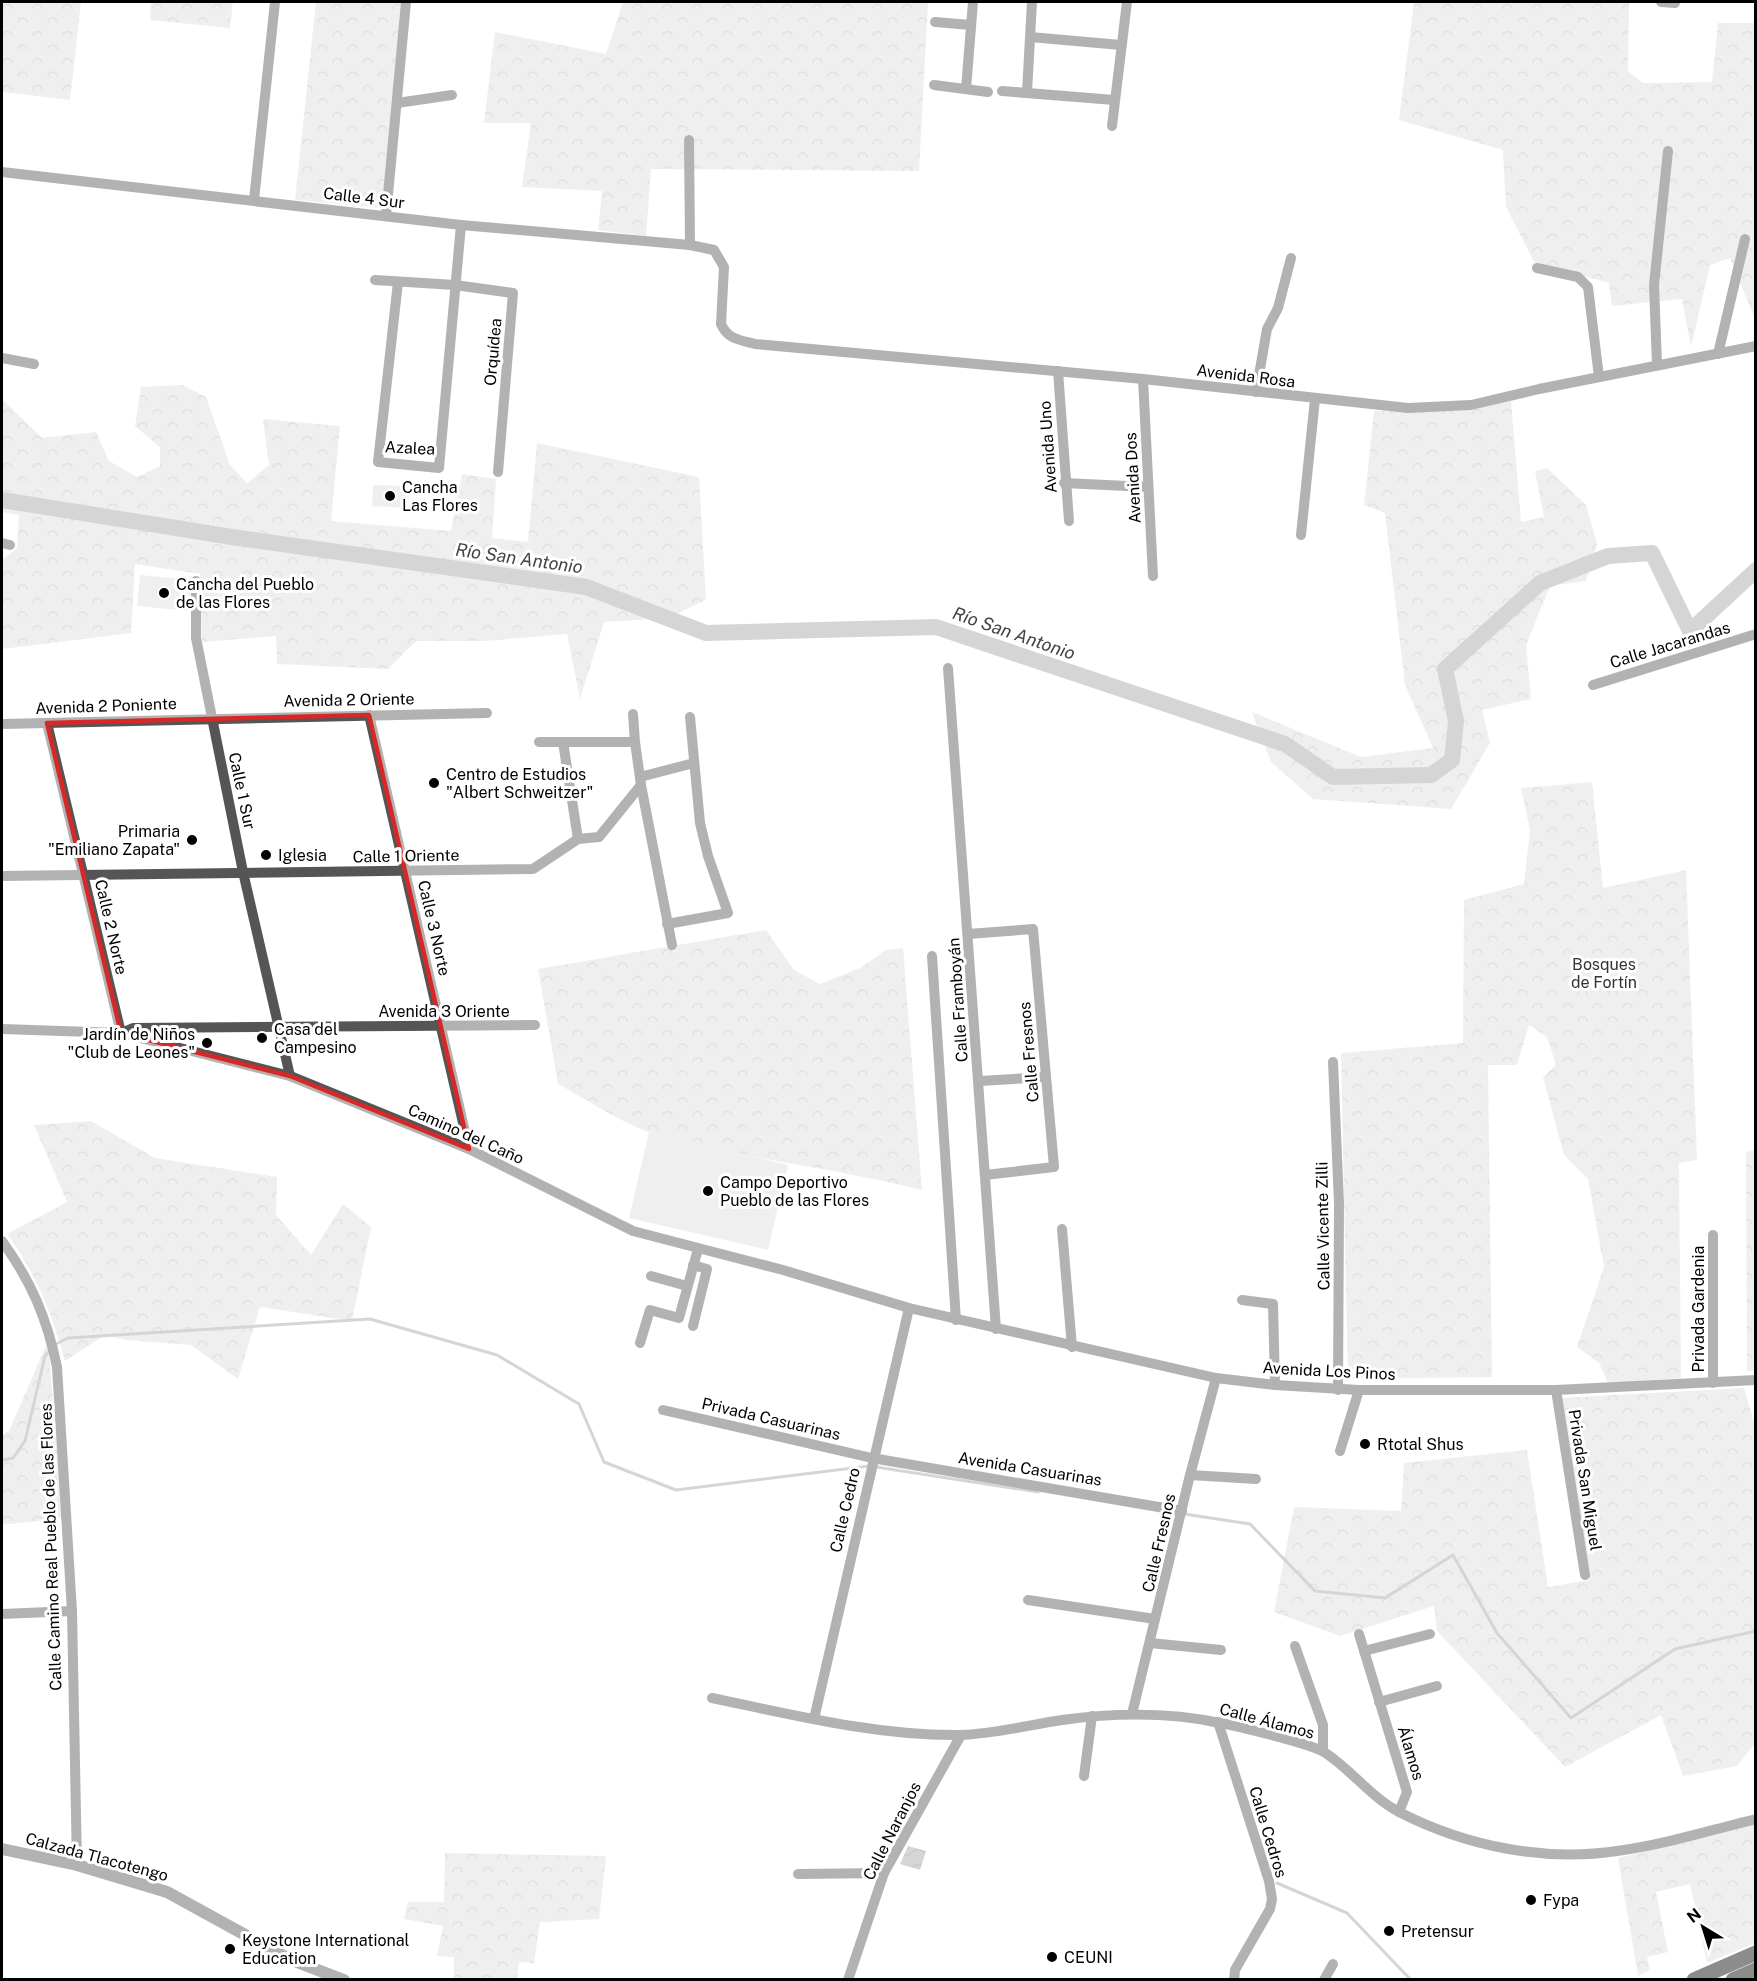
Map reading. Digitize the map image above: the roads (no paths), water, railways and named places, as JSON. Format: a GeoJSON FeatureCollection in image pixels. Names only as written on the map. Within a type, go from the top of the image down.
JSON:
{"type":"FeatureCollection","features":[{"type":"Feature","properties":{"kind":"main road"},"geometry":{"type":"LineString","coordinates":[[1694,1980],[1755,1953]]}},
{"type":"Feature","properties":{"kind":"main road"},"geometry":{"type":"LineString","coordinates":[[1733,1980],[1755,1970]]}},
{"type":"Feature","properties":{"kind":"street"},"geometry":{"type":"LineString","coordinates":[[254,200],[275,2]]}},
{"type":"Feature","properties":{"kind":"street"},"geometry":{"type":"LineString","coordinates":[[386,216],[406,2]]}},
{"type":"Feature","properties":{"kind":"street"},"geometry":{"type":"LineString","coordinates":[[966,89],[973,2]]}},
{"type":"Feature","properties":{"kind":"street"},"geometry":{"type":"LineString","coordinates":[[1027,92],[1032,2]]}},
{"type":"Feature","properties":{"kind":"street"},"geometry":{"type":"LineString","coordinates":[[1112,126],[1127,2]]}},
{"type":"Feature","properties":{"kind":"street"},"geometry":{"type":"LineString","coordinates":[[1661,2],[1675,3]]}},
{"type":"Feature","properties":{"kind":"street"},"geometry":{"type":"LineString","coordinates":[[935,22],[971,25]]}},
{"type":"Feature","properties":{"kind":"street"},"geometry":{"type":"LineString","coordinates":[[1030,36],[1121,45]]}},
{"type":"Feature","properties":{"kind":"street"},"geometry":{"type":"LineString","coordinates":[[934,86],[988,92]]}},
{"type":"Feature","properties":{"kind":"street"},"geometry":{"type":"LineString","coordinates":[[1002,92],[1114,100]]}},
{"type":"Feature","properties":{"kind":"street"},"geometry":{"type":"LineString","coordinates":[[397,103],[452,95]]}},
{"type":"Feature","properties":{"kind":"street"},"geometry":{"type":"LineString","coordinates":[[689,141],[690,245]]}},
{"type":"Feature","properties":{"kind":"street"},"geometry":{"type":"LineString","coordinates":[[1657,365],[1654,285],[1668,151]]}},
{"type":"Feature","properties":{"kind":"street","name":"Calle 4 Sur"},"geometry":{"type":"LineString","coordinates":[[2,172],[461,225],[690,245],[714,250],[720,256],[724,267],[721,324],[728,336]]}},
{"type":"Feature","properties":{"kind":"street","name":"Azalea"},"geometry":{"type":"LineString","coordinates":[[398,282],[378,462],[439,468],[461,225]]}},
{"type":"Feature","properties":{"kind":"street"},"geometry":{"type":"LineString","coordinates":[[1718,354],[1745,238]]}},
{"type":"Feature","properties":{"kind":"street"},"geometry":{"type":"LineString","coordinates":[[1257,392],[1267,329],[1278,308],[1291,258]]}},
{"type":"Feature","properties":{"kind":"street"},"geometry":{"type":"LineString","coordinates":[[1537,268],[1578,277],[1588,287],[1599,377]]}},
{"type":"Feature","properties":{"kind":"street"},"geometry":{"type":"LineString","coordinates":[[375,280],[455,285]]}},
{"type":"Feature","properties":{"kind":"street","name":"Orquídea"},"geometry":{"type":"LineString","coordinates":[[455,285],[513,293],[498,472]]}},
{"type":"Feature","properties":{"kind":"street","name":"Avenida Rosa"},"geometry":{"type":"LineString","coordinates":[[728,336],[756,344],[1143,379],[1408,408],[1471,405],[1755,346]]}},
{"type":"Feature","properties":{"kind":"street"},"geometry":{"type":"LineString","coordinates":[[2,358],[34,364]]}},
{"type":"Feature","properties":{"kind":"street","name":"Avenida Uno"},"geometry":{"type":"LineString","coordinates":[[1058,371],[1064,483],[1069,521]]}},
{"type":"Feature","properties":{"kind":"street","name":"Avenida Dos"},"geometry":{"type":"LineString","coordinates":[[1143,379],[1153,576]]}},
{"type":"Feature","properties":{"kind":"street"},"geometry":{"type":"LineString","coordinates":[[1301,535],[1315,399]]}},
{"type":"Feature","properties":{"kind":"street"},"geometry":{"type":"LineString","coordinates":[[1064,483],[1148,486]]}},
{"type":"Feature","properties":{"kind":"street","name":"Calle 1 Sur"},"geometry":{"type":"LineString","coordinates":[[196,580],[196,638],[243,872],[290,1076]]}},
{"type":"Feature","properties":{"kind":"street","name":"Calle Jacarandas"},"geometry":{"type":"LineString","coordinates":[[1593,685],[1755,634]]}},
{"type":"Feature","properties":{"kind":"street","name":"Calle Framboyán"},"geometry":{"type":"LineString","coordinates":[[948,668],[980,1081],[996,1329]]}},
{"type":"Feature","properties":{"kind":"street","name":"Avenida 2 Oriente"},"geometry":{"type":"LineString","coordinates":[[212,718],[487,713]]}},
{"type":"Feature","properties":{"kind":"street"},"geometry":{"type":"LineString","coordinates":[[633,714],[640,781],[672,945]]}},
{"type":"Feature","properties":{"kind":"street","name":"Calle 3 Norte"},"geometry":{"type":"LineString","coordinates":[[369,715],[469,1149]]}},
{"type":"Feature","properties":{"kind":"street"},"geometry":{"type":"LineString","coordinates":[[667,924],[728,913],[708,856],[700,823],[690,717]]}},
{"type":"Feature","properties":{"kind":"street","name":"Avenida 2 Poniente"},"geometry":{"type":"LineString","coordinates":[[2,724],[212,718]]}},
{"type":"Feature","properties":{"kind":"street","name":"Calle 2 Norte"},"geometry":{"type":"LineString","coordinates":[[47,723],[121,1033]]}},
{"type":"Feature","properties":{"kind":"street"},"geometry":{"type":"LineString","coordinates":[[539,742],[635,742]]}},
{"type":"Feature","properties":{"kind":"street"},"geometry":{"type":"LineString","coordinates":[[563,742],[578,839],[599,837],[640,781],[694,763]]}},
{"type":"Feature","properties":{"kind":"street","name":"Calle 1 Oriente"},"geometry":{"type":"LineString","coordinates":[[2,876],[83,873],[406,872],[533,869],[578,839]]}},
{"type":"Feature","properties":{"kind":"street","name":"Calle Fresnos"},"geometry":{"type":"LineString","coordinates":[[968,934],[1033,928],[1054,1167],[985,1175]]}},
{"type":"Feature","properties":{"kind":"street"},"geometry":{"type":"LineString","coordinates":[[932,956],[957,1320]]}},
{"type":"Feature","properties":{"kind":"street","name":"Avenida 3 Oriente"},"geometry":{"type":"LineString","coordinates":[[121,1033],[133,1028],[535,1025]]}},
{"type":"Feature","properties":{"kind":"street","name":"Camino del Caño"},"geometry":{"type":"LineString","coordinates":[[2,1029],[121,1033],[290,1076],[469,1149],[633,1231],[783,1270],[909,1308]]}},
{"type":"Feature","properties":{"kind":"street","name":"Calle Vicente Zilli"},"geometry":{"type":"LineString","coordinates":[[1333,1062],[1339,1204],[1338,1390]]}},
{"type":"Feature","properties":{"kind":"street"},"geometry":{"type":"LineString","coordinates":[[980,1081],[1046,1077]]}},
{"type":"Feature","properties":{"kind":"street"},"geometry":{"type":"LineString","coordinates":[[1062,1228],[1072,1347]]}},
{"type":"Feature","properties":{"kind":"street","name":"Privada Gardenia"},"geometry":{"type":"LineString","coordinates":[[1713,1235],[1713,1383]]}},
{"type":"Feature","properties":{"kind":"street","name":"Calle Camino Real Pueblo de las Flores"},"geometry":{"type":"LineString","coordinates":[[2,1241],[20,1266],[50,1329],[57,1367],[72,1611],[77,1865]]}},
{"type":"Feature","properties":{"kind":"street"},"geometry":{"type":"LineString","coordinates":[[640,1343],[650,1310],[679,1318],[698,1249]]}},
{"type":"Feature","properties":{"kind":"street"},"geometry":{"type":"LineString","coordinates":[[693,1265],[707,1269],[693,1326]]}},
{"type":"Feature","properties":{"kind":"street"},"geometry":{"type":"LineString","coordinates":[[651,1276],[687,1286]]}},
{"type":"Feature","properties":{"kind":"street"},"geometry":{"type":"LineString","coordinates":[[1242,1300],[1273,1304],[1275,1385]]}},
{"type":"Feature","properties":{"kind":"street","name":"Avenida Los Pinos"},"geometry":{"type":"LineString","coordinates":[[909,1308],[1216,1378],[1275,1385],[1338,1390],[1556,1390],[1755,1380]]}},
{"type":"Feature","properties":{"kind":"street","name":"Calle Cedro"},"geometry":{"type":"LineString","coordinates":[[814,1719],[872,1458],[909,1308]]}},
{"type":"Feature","properties":{"kind":"street","name":"Calle Fresnos"},"geometry":{"type":"LineString","coordinates":[[1132,1714],[1216,1378]]}},
{"type":"Feature","properties":{"kind":"street"},"geometry":{"type":"LineString","coordinates":[[1340,1451],[1359,1390]]}},
{"type":"Feature","properties":{"kind":"street","name":"Privada San Miguel"},"geometry":{"type":"LineString","coordinates":[[1556,1390],[1585,1575]]}},
{"type":"Feature","properties":{"kind":"street","name":"Privada Casuarinas"},"geometry":{"type":"LineString","coordinates":[[663,1410],[872,1458]]}},
{"type":"Feature","properties":{"kind":"street","name":"Avenida Casuarinas"},"geometry":{"type":"LineString","coordinates":[[872,1458],[1182,1511]]}},
{"type":"Feature","properties":{"kind":"street"},"geometry":{"type":"LineString","coordinates":[[1190,1475],[1256,1479]]}},
{"type":"Feature","properties":{"kind":"street"},"geometry":{"type":"LineString","coordinates":[[1028,1599],[1155,1619]]}},
{"type":"Feature","properties":{"kind":"street"},"geometry":{"type":"LineString","coordinates":[[2,1614],[72,1611]]}},
{"type":"Feature","properties":{"kind":"street","name":"Álamos"},"geometry":{"type":"LineString","coordinates":[[1359,1634],[1407,1792],[1399,1812]]}},
{"type":"Feature","properties":{"kind":"street"},"geometry":{"type":"LineString","coordinates":[[1364,1651],[1430,1634]]}},
{"type":"Feature","properties":{"kind":"street"},"geometry":{"type":"LineString","coordinates":[[1150,1643],[1221,1650]]}},
{"type":"Feature","properties":{"kind":"street"},"geometry":{"type":"LineString","coordinates":[[1295,1646],[1323,1725],[1323,1751]]}},
{"type":"Feature","properties":{"kind":"street"},"geometry":{"type":"LineString","coordinates":[[1379,1702],[1437,1686]]}},
{"type":"Feature","properties":{"kind":"street","name":"Calle Álamos"},"geometry":{"type":"LineString","coordinates":[[712,1698],[814,1719],[911,1733],[961,1735],[1007,1731],[1092,1716],[1132,1714],[1218,1722],[1323,1751],[1371,1795],[1399,1812],[1458,1838],[1544,1854],[1617,1851],[1755,1819]]}},
{"type":"Feature","properties":{"kind":"street"},"geometry":{"type":"LineString","coordinates":[[1084,1776],[1092,1716]]}},
{"type":"Feature","properties":{"kind":"street","name":"Calle Cedros"},"geometry":{"type":"LineString","coordinates":[[1218,1722],[1269,1881],[1272,1899],[1270,1909],[1234,1970],[1234,1980]]}},
{"type":"Feature","properties":{"kind":"street","name":"Calle Naranjos"},"geometry":{"type":"LineString","coordinates":[[848,1980],[884,1873],[961,1735]]}},
{"type":"Feature","properties":{"kind":"street","name":"Calzada Tlacotengo"},"geometry":{"type":"LineString","coordinates":[[2,1849],[77,1865],[167,1892],[289,1959],[344,1980]]}},
{"type":"Feature","properties":{"kind":"street"},"geometry":{"type":"LineString","coordinates":[[798,1874],[884,1873]]}},
{"type":"Feature","properties":{"kind":"street"},"geometry":{"type":"LineString","coordinates":[[1324,1980],[1333,1964]]}},
{"type":"Feature","properties":{"kind":"water"},"geometry":{"type":"Polygon","coordinates":[[[908,1846],[926,1851],[920,1870],[900,1864],[908,1846]]]}},
{"type":"Feature","properties":{"kind":"waterway","name":"Río San Antonio"},"geometry":{"type":"LineString","coordinates":[[2,500],[232,537],[586,587],[706,633],[936,627],[1285,744],[1333,777],[1431,775],[1452,760],[1456,721],[1445,669],[1540,583],[1608,556],[1652,553],[1690,631],[1756,570]]}},
{"type":"Feature","properties":{"kind":"waterway"},"geometry":{"type":"LineString","coordinates":[[54,1345],[68,1338],[370,1319],[497,1355],[579,1404],[604,1462],[676,1490],[869,1466]]}},
{"type":"Feature","properties":{"kind":"waterway"},"geometry":{"type":"LineString","coordinates":[[2,1460],[13,1458],[25,1441],[45,1356],[50,1350]]}},
{"type":"Feature","properties":{"kind":"waterway"},"geometry":{"type":"LineString","coordinates":[[876,1467],[1038,1492]]}},
{"type":"Feature","properties":{"kind":"waterway"},"geometry":{"type":"LineString","coordinates":[[1184,1514],[1250,1524],[1315,1591],[1385,1598],[1453,1555],[1497,1633],[1571,1718],[1675,1649],[1756,1631]]}},
{"type":"Feature","properties":{"kind":"waterway"},"geometry":{"type":"LineString","coordinates":[[1277,1883],[1347,1913],[1411,1980]]}},
{"type":"Feature","properties":{"kind":"place","name":"Cancha Las Flores"},"geometry":{"type":"Point","coordinates":[390,496]}},
{"type":"Feature","properties":{"kind":"place","name":"Cancha del Pueblo de las Flores"},"geometry":{"type":"Point","coordinates":[164,593]}},
{"type":"Feature","properties":{"kind":"place","name":"Centro de Estudios \"Albert Schweitzer\""},"geometry":{"type":"Point","coordinates":[434,783]}},
{"type":"Feature","properties":{"kind":"place","name":"Primaria \"Emiliano Zapata\""},"geometry":{"type":"Point","coordinates":[192,840]}},
{"type":"Feature","properties":{"kind":"place","name":"Iglesia"},"geometry":{"type":"Point","coordinates":[266,855]}},
{"type":"Feature","properties":{"kind":"place","name":"Casa del Campesino"},"geometry":{"type":"Point","coordinates":[262,1038]}},
{"type":"Feature","properties":{"kind":"place","name":"Jardín de Niños \"Club de Leones\""},"geometry":{"type":"Point","coordinates":[207,1043]}},
{"type":"Feature","properties":{"kind":"place","name":"Campo Deportivo Pueblo de las Flores"},"geometry":{"type":"Point","coordinates":[708,1191]}},
{"type":"Feature","properties":{"kind":"place","name":"Rtotal Shus"},"geometry":{"type":"Point","coordinates":[1365,1444]}},
{"type":"Feature","properties":{"kind":"place","name":"Fypa"},"geometry":{"type":"Point","coordinates":[1531,1900]}},
{"type":"Feature","properties":{"kind":"place","name":"Pretensur"},"geometry":{"type":"Point","coordinates":[1389,1931]}},
{"type":"Feature","properties":{"kind":"place","name":"Keystone International Education"},"geometry":{"type":"Point","coordinates":[230,1949]}},
{"type":"Feature","properties":{"kind":"place","name":"CEUNI"},"geometry":{"type":"Point","coordinates":[1052,1957]}},
{"type":"Feature","properties":{"kind":"park label","name":"Bosques de Fortín"},"geometry":{"type":"Point","coordinates":[1604,973]}}]}
